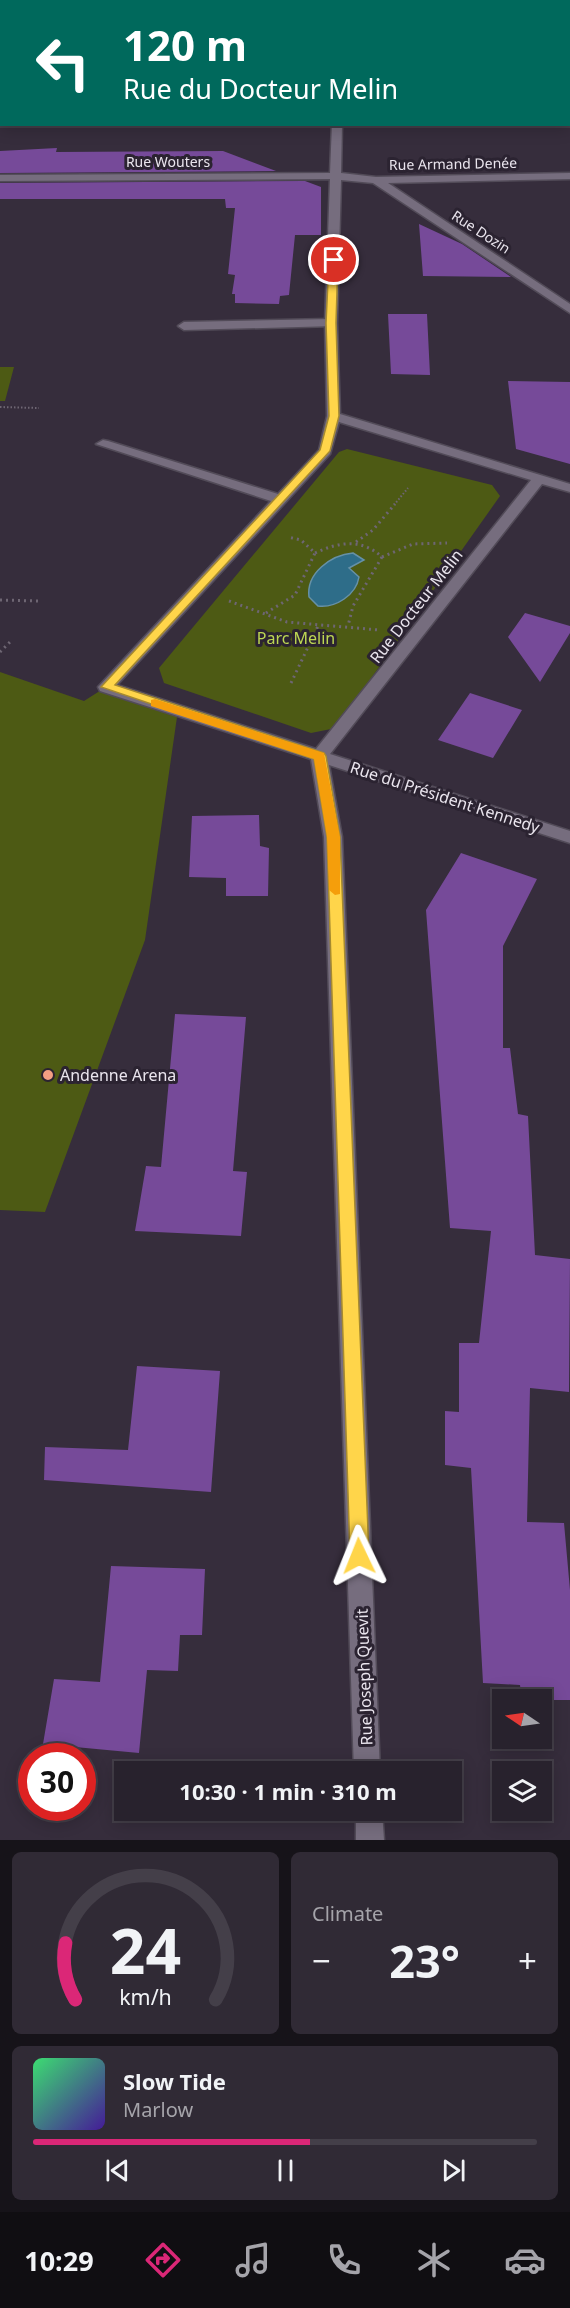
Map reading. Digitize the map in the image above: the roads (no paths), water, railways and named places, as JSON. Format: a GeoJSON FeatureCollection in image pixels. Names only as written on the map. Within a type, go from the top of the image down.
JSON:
{"type":"FeatureCollection","features":[{"type":"Feature","properties":{"kind":"street"},"geometry":{"type":"LineString","coordinates":[[102,444],[280,499],[325,451],[334,416],[331,323],[337,126]]}},
{"type":"Feature","properties":{"kind":"street","name":"Rue Wouters"},"geometry":{"type":"LineString","coordinates":[[0,178],[337,176]]}},
{"type":"Feature","properties":{"kind":"street","name":"Rue Armand Denée"},"geometry":{"type":"LineString","coordinates":[[337,176],[376,180],[570,176]]}},
{"type":"Feature","properties":{"kind":"street","name":"Rue Dozin"},"geometry":{"type":"LineString","coordinates":[[376,180],[570,309]]}},
{"type":"Feature","properties":{"kind":"street"},"geometry":{"type":"LineString","coordinates":[[184,326],[331,323]]}},
{"type":"Feature","properties":{"kind":"street"},"geometry":{"type":"LineString","coordinates":[[334,416],[570,488]]}},
{"type":"Feature","properties":{"kind":"street","name":"Rue Docteur Melin"},"geometry":{"type":"LineString","coordinates":[[319,756],[540,478]]}},
{"type":"Feature","properties":{"kind":"street","name":"Rue du Président Kennedy"},"geometry":{"type":"LineString","coordinates":[[280,499],[106,687],[570,837]]}},
{"type":"Feature","properties":{"kind":"street","name":"Rue Joseph Quevit"},"geometry":{"type":"LineString","coordinates":[[319,756],[333,837],[367,1761]]}},
{"type":"Feature","properties":{"kind":"street"},"geometry":{"type":"LineString","coordinates":[[369,1821],[370,1840]]}},
{"type":"Feature","properties":{"kind":"water"},"geometry":{"type":"Polygon","coordinates":[[[353,553],[364,560],[349,568],[359,577],[354,589],[344,599],[332,605],[318,606],[309,597],[309,588],[316,573],[336,557],[353,553]]]}},
{"type":"Feature","properties":{"kind":"place","name":"Andenne Arena"},"geometry":{"type":"Point","coordinates":[48,1075]}},
{"type":"Feature","properties":{"kind":"park label","name":"Parc Melin"},"geometry":{"type":"Point","coordinates":[296,638]}}]}
